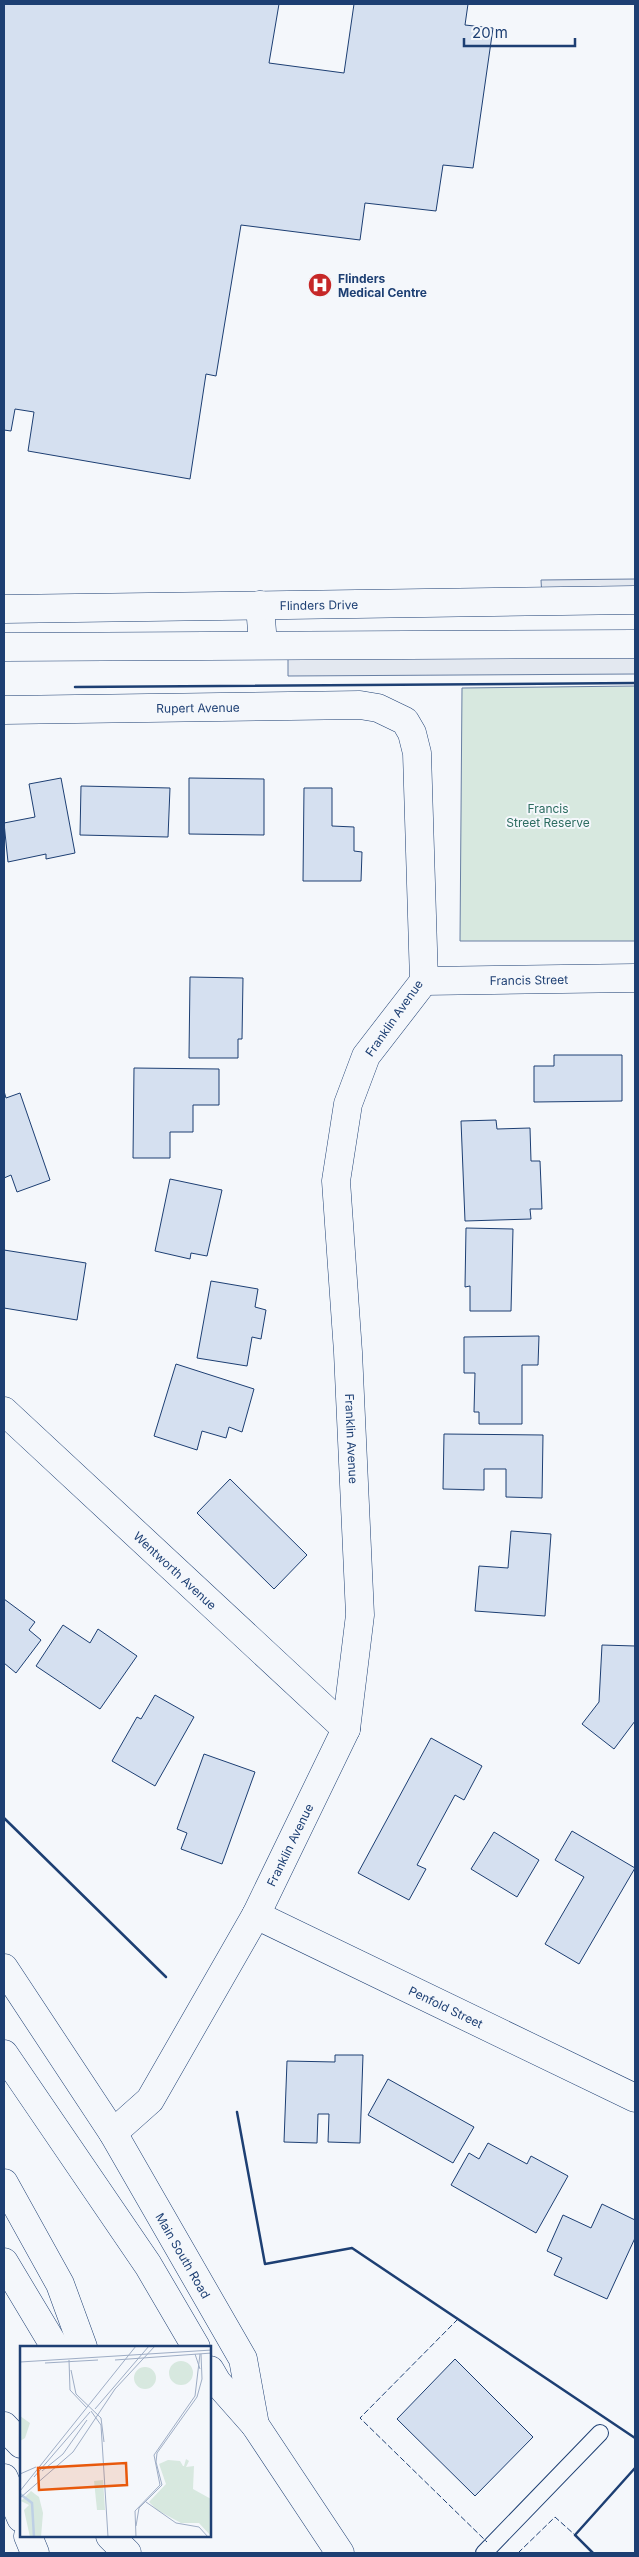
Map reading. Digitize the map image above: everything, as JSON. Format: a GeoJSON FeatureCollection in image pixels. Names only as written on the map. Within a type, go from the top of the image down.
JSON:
{"type":"FeatureCollection","features":[{"type":"Feature","properties":{"kind":"main road","name":"Flinders Drive"},"geometry":{"type":"LineString","coordinates":[[4,609],[635,600]]}},
{"type":"Feature","properties":{"kind":"main road"},"geometry":{"type":"LineString","coordinates":[[260,605],[263,645]]}},
{"type":"Feature","properties":{"kind":"main road"},"geometry":{"type":"LineString","coordinates":[[4,647],[635,644]]}},
{"type":"Feature","properties":{"kind":"main road","name":"Rupert Avenue"},"geometry":{"type":"LineString","coordinates":[[4,710],[360,705],[391,713]]}},
{"type":"Feature","properties":{"kind":"main road","name":"Franklin Avenue"},"geometry":{"type":"LineString","coordinates":[[113,2133],[150,2100],[256,1915],[346,1729],[360,1615],[336,1181],[348,1104],[366,1056],[424,981],[417,753],[412,733],[406,721],[391,713]]}},
{"type":"Feature","properties":{"kind":"main road","name":"Francis Street"},"geometry":{"type":"LineString","coordinates":[[424,981],[635,978]]}},
{"type":"Feature","properties":{"kind":"main road","name":"Wentworth Avenue"},"geometry":{"type":"LineString","coordinates":[[4,1411],[346,1729]]}},
{"type":"Feature","properties":{"kind":"main road","name":"Penfold Street"},"geometry":{"type":"LineString","coordinates":[[256,1915],[635,2098]]}},
{"type":"Feature","properties":{"kind":"main road","name":"Main South Road"},"geometry":{"type":"LineString","coordinates":[[4,1968],[113,2133],[243,2359],[255,2425],[340,2553]]}},
{"type":"Feature","properties":{"kind":"main road"},"geometry":{"type":"LineString","coordinates":[[4,2054],[148,2265],[195,2346]]}},
{"type":"Feature","properties":{"kind":"main road"},"geometry":{"type":"LineString","coordinates":[[4,2183],[60,2284],[83,2346]]}},
{"type":"Feature","properties":{"kind":"main road"},"geometry":{"type":"LineString","coordinates":[[4,2262],[53,2346]]}},
{"type":"Feature","properties":{"kind":"main road"},"geometry":{"type":"LineString","coordinates":[[211,2372],[217,2382],[255,2425]]}},
{"type":"Feature","properties":{"kind":"main road"},"geometry":{"type":"LineString","coordinates":[[4,2426],[20,2443]]}},
{"type":"Feature","properties":{"kind":"main road"},"geometry":{"type":"LineString","coordinates":[[4,2478],[20,2516]]}},
{"type":"Feature","properties":{"kind":"main road"},"geometry":{"type":"LineString","coordinates":[[28,2537],[35,2553]]}},
{"type":"Feature","properties":{"kind":"main road"},"geometry":{"type":"LineString","coordinates":[[111,2537],[128,2553]]}},
{"type":"Feature","properties":{"kind":"main road"},"geometry":{"type":"LineString","coordinates":[[137,2537],[143,2553]]}},
{"type":"Feature","properties":{"kind":"lane"},"geometry":{"type":"LineString","coordinates":[[484,2553],[600,2432]]}},
{"type":"Feature","properties":{"kind":"green space","name":"Francis Street Reserve"},"geometry":{"type":"Polygon","coordinates":[[[635,686],[635,941],[460,941],[462,688],[635,686]]]}},
{"type":"Feature","properties":{"kind":"shaded area"},"geometry":{"type":"Polygon","coordinates":[[[635,579],[635,596],[542,597],[541,580],[635,579]]]}},
{"type":"Feature","properties":{"kind":"shaded area"},"geometry":{"type":"Polygon","coordinates":[[[635,655],[635,674],[288,676],[288,658],[635,655]]]}},
{"type":"Feature","properties":{"kind":"building"},"geometry":{"type":"Polygon","coordinates":[[[4,4],[279,4],[269,63],[344,73],[354,4],[468,4],[465,25],[493,28],[473,168],[443,165],[436,211],[365,203],[360,240],[241,225],[216,376],[206,374],[190,479],[28,451],[34,412],[15,409],[11,431],[4,430],[4,4]]]}},
{"type":"Feature","properties":{"kind":"building"},"geometry":{"type":"Polygon","coordinates":[[[61,778],[75,853],[46,859],[46,854],[8,862],[4,823],[35,817],[29,784],[61,778]]]}},
{"type":"Feature","properties":{"kind":"building"},"geometry":{"type":"Polygon","coordinates":[[[189,778],[264,779],[264,835],[189,834],[189,778]]]}},
{"type":"Feature","properties":{"kind":"building"},"geometry":{"type":"Polygon","coordinates":[[[81,786],[170,788],[168,837],[80,835],[81,786]]]}},
{"type":"Feature","properties":{"kind":"building"},"geometry":{"type":"Polygon","coordinates":[[[304,788],[332,788],[332,826],[354,827],[354,851],[362,852],[361,881],[303,881],[304,788]]]}},
{"type":"Feature","properties":{"kind":"building"},"geometry":{"type":"Polygon","coordinates":[[[190,977],[243,978],[242,1039],[238,1039],[238,1058],[189,1058],[190,977]]]}},
{"type":"Feature","properties":{"kind":"building"},"geometry":{"type":"Polygon","coordinates":[[[554,1055],[622,1055],[622,1101],[534,1102],[534,1066],[554,1066],[554,1055]]]}},
{"type":"Feature","properties":{"kind":"building"},"geometry":{"type":"Polygon","coordinates":[[[134,1068],[219,1069],[219,1105],[193,1105],[193,1132],[170,1132],[170,1158],[133,1158],[134,1068]]]}},
{"type":"Feature","properties":{"kind":"building"},"geometry":{"type":"Polygon","coordinates":[[[4,1091],[6,1098],[20,1093],[50,1180],[17,1192],[11,1175],[4,1178],[4,1091]]]}},
{"type":"Feature","properties":{"kind":"building"},"geometry":{"type":"Polygon","coordinates":[[[496,1120],[497,1129],[530,1128],[531,1161],[540,1161],[542,1209],[530,1209],[531,1219],[465,1221],[461,1121],[496,1120]]]}},
{"type":"Feature","properties":{"kind":"building"},"geometry":{"type":"Polygon","coordinates":[[[170,1179],[222,1190],[207,1256],[191,1253],[190,1259],[155,1251],[170,1179]]]}},
{"type":"Feature","properties":{"kind":"building"},"geometry":{"type":"Polygon","coordinates":[[[466,1228],[513,1229],[511,1311],[470,1311],[470,1286],[465,1287],[466,1228]]]}},
{"type":"Feature","properties":{"kind":"building"},"geometry":{"type":"Polygon","coordinates":[[[4,1250],[86,1263],[77,1320],[4,1308],[4,1250]]]}},
{"type":"Feature","properties":{"kind":"building"},"geometry":{"type":"Polygon","coordinates":[[[211,1281],[258,1289],[255,1307],[266,1310],[261,1339],[252,1337],[247,1366],[197,1358],[211,1281]]]}},
{"type":"Feature","properties":{"kind":"building"},"geometry":{"type":"Polygon","coordinates":[[[539,1336],[538,1365],[522,1365],[522,1424],[479,1424],[479,1412],[474,1412],[475,1373],[464,1373],[464,1337],[539,1336]]]}},
{"type":"Feature","properties":{"kind":"building"},"geometry":{"type":"Polygon","coordinates":[[[176,1364],[254,1389],[242,1432],[229,1427],[226,1438],[202,1431],[197,1450],[154,1436],[176,1364]]]}},
{"type":"Feature","properties":{"kind":"building"},"geometry":{"type":"Polygon","coordinates":[[[444,1434],[543,1435],[542,1498],[506,1497],[506,1469],[484,1469],[484,1490],[443,1489],[444,1434]]]}},
{"type":"Feature","properties":{"kind":"building"},"geometry":{"type":"Polygon","coordinates":[[[230,1479],[307,1555],[274,1589],[197,1513],[230,1479]]]}},
{"type":"Feature","properties":{"kind":"building"},"geometry":{"type":"Polygon","coordinates":[[[511,1531],[551,1534],[545,1616],[475,1611],[479,1566],[508,1568],[511,1531]]]}},
{"type":"Feature","properties":{"kind":"building"},"geometry":{"type":"Polygon","coordinates":[[[4,1599],[35,1622],[29,1630],[41,1640],[16,1673],[4,1663],[4,1599]]]}},
{"type":"Feature","properties":{"kind":"building"},"geometry":{"type":"Polygon","coordinates":[[[63,1625],[90,1643],[98,1629],[137,1656],[100,1709],[36,1666],[63,1625]]]}},
{"type":"Feature","properties":{"kind":"building"},"geometry":{"type":"Polygon","coordinates":[[[602,1645],[635,1646],[635,1721],[614,1749],[582,1724],[599,1702],[602,1645]]]}},
{"type":"Feature","properties":{"kind":"building"},"geometry":{"type":"Polygon","coordinates":[[[155,1695],[194,1717],[155,1786],[112,1761],[137,1717],[141,1719],[155,1695]]]}},
{"type":"Feature","properties":{"kind":"building"},"geometry":{"type":"Polygon","coordinates":[[[431,1738],[482,1766],[464,1800],[455,1795],[417,1865],[426,1869],[409,1900],[358,1873],[431,1738]]]}},
{"type":"Feature","properties":{"kind":"building"},"geometry":{"type":"Polygon","coordinates":[[[204,1754],[255,1772],[222,1864],[181,1849],[187,1833],[177,1829],[204,1754]]]}},
{"type":"Feature","properties":{"kind":"building"},"geometry":{"type":"Polygon","coordinates":[[[572,1831],[635,1868],[579,1964],[545,1944],[584,1877],[555,1860],[572,1831]]]}},
{"type":"Feature","properties":{"kind":"building"},"geometry":{"type":"Polygon","coordinates":[[[494,1832],[539,1860],[517,1897],[471,1869],[494,1832]]]}},
{"type":"Feature","properties":{"kind":"building"},"geometry":{"type":"Polygon","coordinates":[[[335,2055],[363,2055],[360,2143],[328,2142],[329,2114],[318,2114],[317,2143],[284,2142],[287,2061],[335,2062],[335,2055]]]}},
{"type":"Feature","properties":{"kind":"building"},"geometry":{"type":"Polygon","coordinates":[[[388,2079],[474,2127],[453,2163],[368,2115],[388,2079]]]}},
{"type":"Feature","properties":{"kind":"building"},"geometry":{"type":"Polygon","coordinates":[[[488,2143],[527,2164],[531,2156],[568,2176],[536,2233],[451,2185],[469,2153],[479,2159],[488,2143]]]}},
{"type":"Feature","properties":{"kind":"building"},"geometry":{"type":"Polygon","coordinates":[[[602,2204],[635,2220],[635,2238],[607,2299],[554,2275],[562,2258],[547,2251],[563,2215],[591,2228],[602,2204]]]}},
{"type":"Feature","properties":{"kind":"building"},"geometry":{"type":"Polygon","coordinates":[[[455,2359],[533,2437],[475,2496],[397,2419],[455,2359]]]}},
{"type":"Feature","properties":{"kind":"fence"},"geometry":{"type":"LineString","coordinates":[[458,2319],[360,2418],[487,2542]]}},
{"type":"Feature","properties":{"kind":"fence"},"geometry":{"type":"LineString","coordinates":[[518,2553],[555,2517],[575,2535]]}},
{"type":"Feature","properties":{"kind":"wall"},"geometry":{"type":"LineString","coordinates":[[75,687],[635,683]]}},
{"type":"Feature","properties":{"kind":"wall"},"geometry":{"type":"LineString","coordinates":[[4,1818],[166,1977]]}},
{"type":"Feature","properties":{"kind":"wall"},"geometry":{"type":"LineString","coordinates":[[237,2112],[265,2264],[352,2248],[635,2438]]}},
{"type":"Feature","properties":{"kind":"wall"},"geometry":{"type":"LineString","coordinates":[[593,2553],[575,2535],[635,2468]]}},
{"type":"Feature","properties":{"kind":"place","name":"Flinders Medical Centre"},"geometry":{"type":"Point","coordinates":[320,285]}}]}
